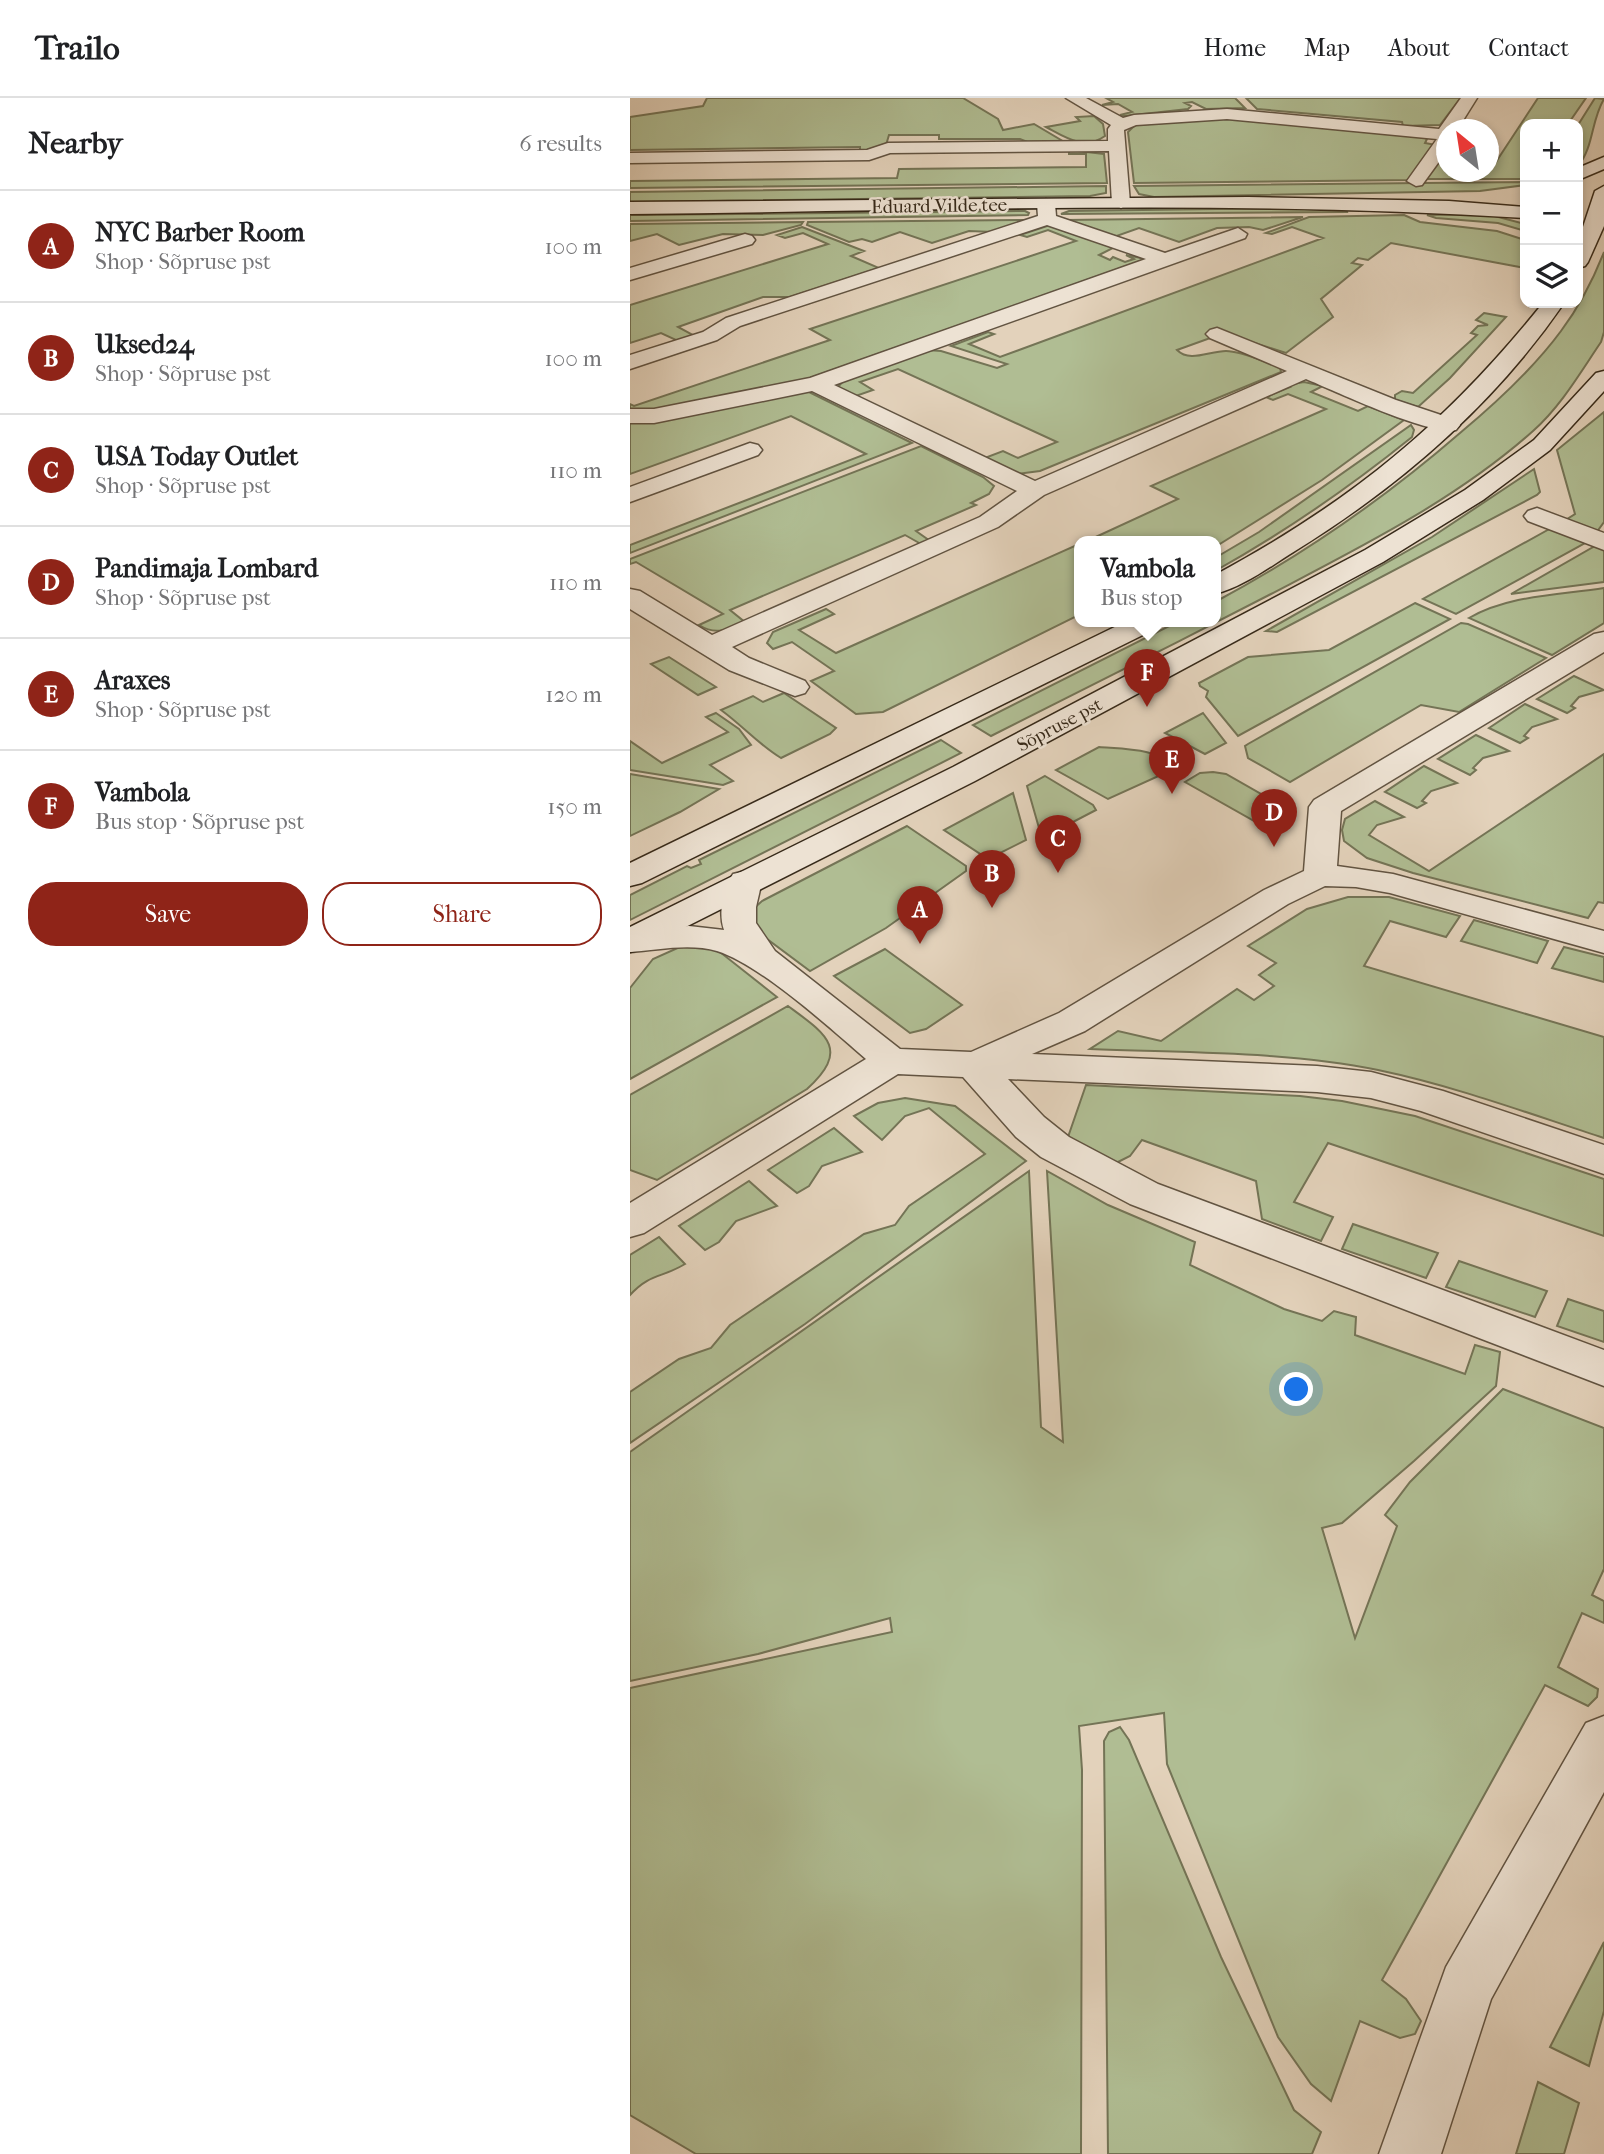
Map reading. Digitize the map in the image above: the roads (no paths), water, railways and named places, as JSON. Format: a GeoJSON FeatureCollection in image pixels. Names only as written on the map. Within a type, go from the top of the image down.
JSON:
{"type":"FeatureCollection","features":[{"type":"Feature","properties":{"kind":"street"},"geometry":{"type":"LineString","coordinates":[[1074,98],[1122,124]]}},
{"type":"Feature","properties":{"kind":"street"},"geometry":{"type":"LineString","coordinates":[[1455,119],[1469,98]]}},
{"type":"Feature","properties":{"kind":"street"},"geometry":{"type":"LineString","coordinates":[[1121,203],[1115,146],[1116,129],[1122,124],[1141,119],[1227,114],[1436,131]]}},
{"type":"Feature","properties":{"kind":"street"},"geometry":{"type":"LineString","coordinates":[[630,158],[869,155],[888,148],[1115,146]]}},
{"type":"Feature","properties":{"kind":"street"},"geometry":{"type":"LineString","coordinates":[[1416,181],[1436,154]]}},
{"type":"Feature","properties":{"kind":"street"},"geometry":{"type":"LineString","coordinates":[[1583,172],[1604,162]]}},
{"type":"Feature","properties":{"kind":"street","name":"Eduard Vilde tee"},"geometry":{"type":"LineString","coordinates":[[1248,202],[1262,198],[1520,199]]}},
{"type":"Feature","properties":{"kind":"street"},"geometry":{"type":"LineString","coordinates":[[1328,204],[1520,199]]}},
{"type":"Feature","properties":{"kind":"street"},"geometry":{"type":"LineString","coordinates":[[1583,200],[1599,211],[1583,248]]}},
{"type":"Feature","properties":{"kind":"street","name":"Eduard Vilde tee"},"geometry":{"type":"LineString","coordinates":[[630,208],[1046,211],[1121,203],[1248,202],[1498,210],[1520,213]]}},
{"type":"Feature","properties":{"kind":"street"},"geometry":{"type":"LineString","coordinates":[[630,362],[710,336],[733,322],[1046,211],[1165,259]]}},
{"type":"Feature","properties":{"kind":"street"},"geometry":{"type":"LineString","coordinates":[[630,416],[654,416],[815,384],[1238,234]]}},
{"type":"Feature","properties":{"kind":"street"},"geometry":{"type":"LineString","coordinates":[[630,274],[746,240]]}},
{"type":"Feature","properties":{"kind":"street"},"geometry":{"type":"LineString","coordinates":[[630,257],[655,267]]}},
{"type":"Feature","properties":{"kind":"street"},"geometry":{"type":"LineString","coordinates":[[1221,583],[1265,559],[1382,481],[1448,425],[1522,344],[1550,308]]}},
{"type":"Feature","properties":{"kind":"street"},"geometry":{"type":"LineString","coordinates":[[1217,334],[1388,405],[1448,425]]}},
{"type":"Feature","properties":{"kind":"street"},"geometry":{"type":"LineString","coordinates":[[1227,365],[1258,352]]}},
{"type":"Feature","properties":{"kind":"street"},"geometry":{"type":"LineString","coordinates":[[711,646],[989,522],[1035,490],[1306,371]]}},
{"type":"Feature","properties":{"kind":"street","name":"Sõpruse pst"},"geometry":{"type":"LineString","coordinates":[[630,941],[964,774],[1374,556],[1474,495],[1542,445],[1604,378]]}},
{"type":"Feature","properties":{"kind":"street"},"geometry":{"type":"LineString","coordinates":[[815,384],[1035,490]]}},
{"type":"Feature","properties":{"kind":"street"},"geometry":{"type":"LineString","coordinates":[[630,495],[750,450]]}},
{"type":"Feature","properties":{"kind":"street"},"geometry":{"type":"LineString","coordinates":[[1537,516],[1604,542]]}},
{"type":"Feature","properties":{"kind":"street"},"geometry":{"type":"LineString","coordinates":[[630,597],[739,664],[795,687]]}},
{"type":"Feature","properties":{"kind":"street"},"geometry":{"type":"LineString","coordinates":[[630,876],[1137,627]]}},
{"type":"Feature","properties":{"kind":"street"},"geometry":{"type":"LineString","coordinates":[[1320,876],[1325,807],[1604,640]]}},
{"type":"Feature","properties":{"kind":"street"},"geometry":{"type":"LineString","coordinates":[[974,1065],[1072,1021],[1276,897],[1320,876],[1356,877],[1393,884],[1604,942]]}},
{"type":"Feature","properties":{"kind":"street"},"geometry":{"type":"LineString","coordinates":[[746,881],[737,915],[740,933],[763,959],[891,1061]]}},
{"type":"Feature","properties":{"kind":"street"},"geometry":{"type":"LineString","coordinates":[[630,941],[689,937],[712,939],[723,941],[763,959]]}},
{"type":"Feature","properties":{"kind":"street"},"geometry":{"type":"LineString","coordinates":[[630,1222],[891,1061],[1317,1079],[1371,1085],[1430,1100],[1604,1160]]}},
{"type":"Feature","properties":{"kind":"street"},"geometry":{"type":"LineString","coordinates":[[974,1065],[1030,1126],[1055,1147],[1144,1194],[1604,1368]]}},
{"type":"Feature","properties":{"kind":"street"},"geometry":{"type":"LineString","coordinates":[[1410,2154],[1466,1987],[1604,1741]]}},
{"type":"Feature","properties":{"kind":"place","name":"Vambola"},"geometry":{"type":"Point","coordinates":[1147,707]}},
{"type":"Feature","properties":{"kind":"place","name":"Araxes"},"geometry":{"type":"Point","coordinates":[1172,794]}},
{"type":"Feature","properties":{"kind":"place","name":"Pandimaja Lombard"},"geometry":{"type":"Point","coordinates":[1274,847]}},
{"type":"Feature","properties":{"kind":"place","name":"USA Today Outlet"},"geometry":{"type":"Point","coordinates":[1058,873]}},
{"type":"Feature","properties":{"kind":"place","name":"Uksed24"},"geometry":{"type":"Point","coordinates":[992,908]}},
{"type":"Feature","properties":{"kind":"place","name":"NYC Barber Room"},"geometry":{"type":"Point","coordinates":[920,944]}}]}
